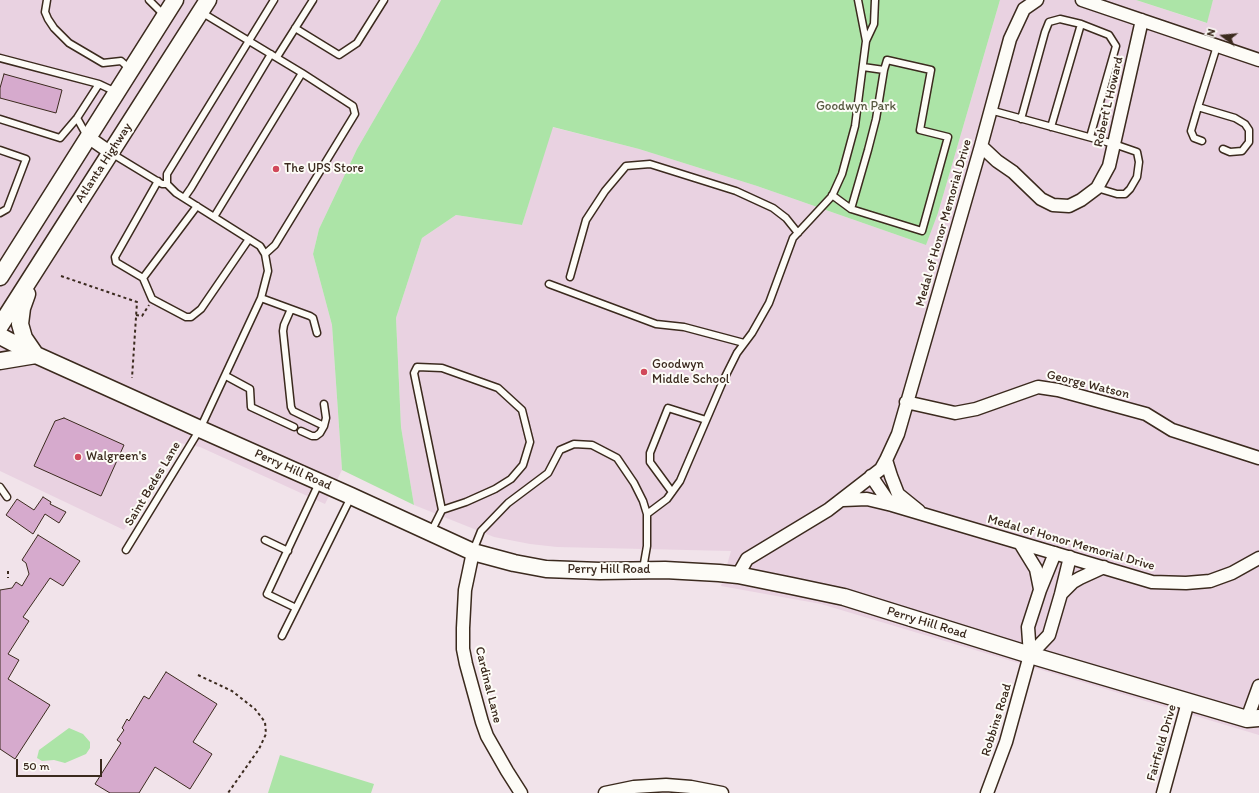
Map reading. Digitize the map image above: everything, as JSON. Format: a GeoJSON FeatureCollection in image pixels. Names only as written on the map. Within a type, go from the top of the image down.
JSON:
{"type":"FeatureCollection","features":[{"type":"Feature","properties":{"kind":"main road","name":"Atlanta Highway"},"geometry":{"type":"LineString","coordinates":[[0,277],[176,0]]}},
{"type":"Feature","properties":{"kind":"main road","name":"Atlanta Highway"},"geometry":{"type":"LineString","coordinates":[[0,326],[204,6]]}},
{"type":"Feature","properties":{"kind":"main road"},"geometry":{"type":"LineString","coordinates":[[0,262],[16,252]]}},
{"type":"Feature","properties":{"kind":"main road"},"geometry":{"type":"LineString","coordinates":[[0,361],[36,355],[24,338],[20,324],[22,308],[35,272]]}},
{"type":"Feature","properties":{"kind":"main road","name":"Perry Hill Road"},"geometry":{"type":"LineString","coordinates":[[0,336],[36,355],[473,552],[514,563],[546,569],[684,571],[738,575],[844,597],[1030,655],[1255,722]]}},
{"type":"Feature","properties":{"kind":"street","name":"Medal of Honor Memorial Drive"},"geometry":{"type":"LineString","coordinates":[[738,575],[746,559],[828,510],[881,469],[886,460],[898,434],[1010,40],[1024,9],[1037,0]]}},
{"type":"Feature","properties":{"kind":"street"},"geometry":{"type":"LineString","coordinates":[[1082,0],[1259,60]]}},
{"type":"Feature","properties":{"kind":"street","name":"Robert L Howard"},"geometry":{"type":"LineString","coordinates":[[1097,188],[1109,166],[1142,20]]}},
{"type":"Feature","properties":{"kind":"street"},"geometry":{"type":"LineString","coordinates":[[88,137],[111,153]]}},
{"type":"Feature","properties":{"kind":"street"},"geometry":{"type":"LineString","coordinates":[[981,146],[996,161],[1012,172],[1041,199],[1053,206],[1069,206],[1081,200],[1097,188]]}},
{"type":"Feature","properties":{"kind":"street","name":"George Watson"},"geometry":{"type":"LineString","coordinates":[[906,402],[955,413],[976,409],[1038,387],[1058,390],[1146,414],[1172,430],[1259,458]]}},
{"type":"Feature","properties":{"kind":"street","name":"Medal of Honor Memorial Drive"},"geometry":{"type":"LineString","coordinates":[[886,460],[898,494],[921,513]]}},
{"type":"Feature","properties":{"kind":"street"},"geometry":{"type":"LineString","coordinates":[[871,476],[892,505]]}},
{"type":"Feature","properties":{"kind":"street","name":"Medal of Honor Memorial Drive"},"geometry":{"type":"LineString","coordinates":[[842,500],[867,500],[892,505],[1152,582],[1186,583],[1210,581],[1232,573],[1259,558]]}},
{"type":"Feature","properties":{"kind":"street"},"geometry":{"type":"LineString","coordinates":[[1020,543],[1036,569],[1040,590]]}},
{"type":"Feature","properties":{"kind":"street","name":"Cardinal Lane"},"geometry":{"type":"LineString","coordinates":[[473,552],[466,580],[463,649],[487,736],[507,772],[521,793]]}},
{"type":"Feature","properties":{"kind":"street"},"geometry":{"type":"LineString","coordinates":[[1030,655],[1028,627],[1040,590],[1055,553]]}},
{"type":"Feature","properties":{"kind":"street"},"geometry":{"type":"LineString","coordinates":[[1030,655],[1049,635],[1070,557]]}},
{"type":"Feature","properties":{"kind":"street"},"geometry":{"type":"LineString","coordinates":[[1061,594],[1073,582],[1104,567]]}},
{"type":"Feature","properties":{"kind":"street","name":"Robbins Road"},"geometry":{"type":"LineString","coordinates":[[987,793],[1006,742],[1030,655]]}},
{"type":"Feature","properties":{"kind":"street"},"geometry":{"type":"LineString","coordinates":[[1255,722],[1259,686]]}},
{"type":"Feature","properties":{"kind":"street","name":"Fairfield Drive"},"geometry":{"type":"LineString","coordinates":[[1163,793],[1188,702]]}},
{"type":"Feature","properties":{"kind":"street"},"geometry":{"type":"LineString","coordinates":[[605,793],[634,787],[666,785],[691,787],[722,793]]}},
{"type":"Feature","properties":{"kind":"lane"},"geometry":{"type":"LineString","coordinates":[[48,0],[45,10],[48,19],[54,28],[69,43],[103,63],[121,61],[131,70]]}},
{"type":"Feature","properties":{"kind":"lane"},"geometry":{"type":"LineString","coordinates":[[149,0],[166,16]]}},
{"type":"Feature","properties":{"kind":"lane"},"geometry":{"type":"LineString","coordinates":[[167,184],[167,174],[274,0]]}},
{"type":"Feature","properties":{"kind":"lane"},"geometry":{"type":"LineString","coordinates":[[277,58],[313,0]]}},
{"type":"Feature","properties":{"kind":"lane"},"geometry":{"type":"LineString","coordinates":[[295,28],[340,55],[357,43],[384,0]]}},
{"type":"Feature","properties":{"kind":"lane"},"geometry":{"type":"LineString","coordinates":[[647,514],[667,499],[680,481],[723,381],[737,353],[752,333],[769,303],[793,238],[832,195],[842,174],[855,126],[866,41],[858,0]]}},
{"type":"Feature","properties":{"kind":"lane"},"geometry":{"type":"LineString","coordinates":[[866,41],[874,24],[875,0]]}},
{"type":"Feature","properties":{"kind":"lane"},"geometry":{"type":"LineString","coordinates":[[111,153],[162,184],[167,184],[176,193],[260,246],[265,254],[275,245],[355,114],[353,106],[249,40],[204,6]]}},
{"type":"Feature","properties":{"kind":"lane"},"geometry":{"type":"LineString","coordinates":[[1021,119],[1045,32],[1049,22],[1060,18],[1081,24],[1109,35],[1116,46],[1090,137]]}},
{"type":"Feature","properties":{"kind":"lane"},"geometry":{"type":"LineString","coordinates":[[1051,127],[1081,24]]}},
{"type":"Feature","properties":{"kind":"lane"},"geometry":{"type":"LineString","coordinates":[[1202,141],[1194,138],[1191,130],[1217,46]]}},
{"type":"Feature","properties":{"kind":"lane"},"geometry":{"type":"LineString","coordinates":[[184,198],[271,54]]}},
{"type":"Feature","properties":{"kind":"lane"},"geometry":{"type":"LineString","coordinates":[[0,58],[99,84],[117,92]]}},
{"type":"Feature","properties":{"kind":"lane"},"geometry":{"type":"LineString","coordinates":[[832,195],[851,209],[922,231],[948,137],[920,130],[931,70],[887,60],[865,164],[851,209]]}},
{"type":"Feature","properties":{"kind":"lane"},"geometry":{"type":"LineString","coordinates":[[863,67],[884,70]]}},
{"type":"Feature","properties":{"kind":"lane"},"geometry":{"type":"LineString","coordinates":[[214,217],[302,73]]}},
{"type":"Feature","properties":{"kind":"lane"},"geometry":{"type":"LineString","coordinates":[[0,119],[60,138],[77,118],[99,84]]}},
{"type":"Feature","properties":{"kind":"lane"},"geometry":{"type":"LineString","coordinates":[[1198,107],[1235,118],[1245,124],[1249,130],[1249,142],[1242,151],[1230,152],[1222,149]]}},
{"type":"Feature","properties":{"kind":"lane"},"geometry":{"type":"LineString","coordinates":[[990,110],[1090,137],[1137,152],[1139,162],[1137,177],[1130,189],[1125,194],[1117,194],[1097,188]]}},
{"type":"Feature","properties":{"kind":"lane"},"geometry":{"type":"LineString","coordinates":[[77,118],[88,137]]}},
{"type":"Feature","properties":{"kind":"lane"},"geometry":{"type":"LineString","coordinates":[[0,150],[26,159],[7,209],[0,213]]}},
{"type":"Feature","properties":{"kind":"lane"},"geometry":{"type":"LineString","coordinates":[[570,277],[586,220],[605,191],[626,166],[650,164],[736,191],[773,208],[786,218],[798,233]]}},
{"type":"Feature","properties":{"kind":"lane"},"geometry":{"type":"LineString","coordinates":[[158,181],[115,256],[116,262],[143,278],[152,299],[186,317],[191,317],[201,309],[248,239]]}},
{"type":"Feature","properties":{"kind":"lane"},"geometry":{"type":"LineString","coordinates":[[143,278],[197,206]]}},
{"type":"Feature","properties":{"kind":"lane","name":"Saint Bedes Lane"},"geometry":{"type":"LineString","coordinates":[[126,550],[200,429],[226,376],[261,298],[268,271],[265,254]]}},
{"type":"Feature","properties":{"kind":"lane"},"geometry":{"type":"LineString","coordinates":[[549,284],[656,324],[684,327],[744,343]]}},
{"type":"Feature","properties":{"kind":"lane"},"geometry":{"type":"LineString","coordinates":[[261,298],[310,316],[313,318],[317,332]]}},
{"type":"Feature","properties":{"kind":"lane"},"geometry":{"type":"LineString","coordinates":[[291,310],[284,325],[283,331],[293,411],[324,426]]}},
{"type":"Feature","properties":{"kind":"lane"},"geometry":{"type":"LineString","coordinates":[[431,532],[442,510],[414,374],[417,367],[442,368],[498,388],[522,410],[530,442],[523,465],[511,479],[495,489],[466,502],[442,510]]}},
{"type":"Feature","properties":{"kind":"lane"},"geometry":{"type":"LineString","coordinates":[[226,376],[250,388],[251,407],[294,427]]}},
{"type":"Feature","properties":{"kind":"lane"},"geometry":{"type":"LineString","coordinates":[[301,431],[312,436],[316,436],[320,433],[326,418],[324,404]]}},
{"type":"Feature","properties":{"kind":"lane"},"geometry":{"type":"LineString","coordinates":[[672,492],[650,462],[650,453],[668,408],[706,420]]}},
{"type":"Feature","properties":{"kind":"lane"},"geometry":{"type":"LineString","coordinates":[[473,552],[481,531],[508,503],[548,473],[560,450],[574,444],[592,445],[617,458],[634,483],[643,501],[647,514],[647,546],[643,570]]}},
{"type":"Feature","properties":{"kind":"lane"},"geometry":{"type":"LineString","coordinates":[[296,608],[267,594],[320,482]]}},
{"type":"Feature","properties":{"kind":"lane"},"geometry":{"type":"LineString","coordinates":[[0,487],[7,497]]}},
{"type":"Feature","properties":{"kind":"lane"},"geometry":{"type":"LineString","coordinates":[[282,636],[351,496]]}},
{"type":"Feature","properties":{"kind":"lane"},"geometry":{"type":"LineString","coordinates":[[266,540],[288,551]]}},
{"type":"Feature","properties":{"kind":"path"},"geometry":{"type":"LineString","coordinates":[[61,276],[137,302],[132,378]]}},
{"type":"Feature","properties":{"kind":"path"},"geometry":{"type":"LineString","coordinates":[[136,315],[142,316],[152,299]]}},
{"type":"Feature","properties":{"kind":"path"},"geometry":{"type":"LineString","coordinates":[[8,571],[8,578]]}},
{"type":"Feature","properties":{"kind":"path"},"geometry":{"type":"LineString","coordinates":[[198,675],[232,691],[256,709],[265,722],[266,734],[259,749],[228,793]]}},
{"type":"Feature","properties":{"kind":"shaded area"},"geometry":{"type":"Polygon","coordinates":[[[0,0],[441,0],[418,44],[357,149],[319,229],[313,254],[332,325],[342,470],[325,504],[200,447],[180,443],[124,530],[0,471],[0,0]]]}},
{"type":"Feature","properties":{"kind":"shaded area"},"geometry":{"type":"Polygon","coordinates":[[[1000,0],[1136,0],[1206,23],[1213,0],[1259,0],[1259,735],[821,604],[721,586],[731,551],[557,547],[530,544],[494,537],[414,505],[401,427],[396,318],[422,238],[456,215],[522,225],[552,127],[639,149],[757,186],[926,245],[938,213],[1000,0]]]}},
{"type":"Feature","properties":{"kind":"green space","name":"Goodwyn Park"},"geometry":{"type":"Polygon","coordinates":[[[441,0],[1000,0],[938,213],[926,245],[757,186],[639,149],[553,127],[522,225],[456,215],[422,238],[396,318],[401,427],[414,505],[342,470],[332,325],[313,254],[319,229],[357,149],[418,44],[441,0]]]}},
{"type":"Feature","properties":{"kind":"green space"},"geometry":{"type":"Polygon","coordinates":[[[1136,0],[1213,0],[1207,23],[1136,0]]]}},
{"type":"Feature","properties":{"kind":"green space"},"geometry":{"type":"Polygon","coordinates":[[[69,728],[83,734],[90,742],[90,748],[86,754],[65,763],[54,760],[42,761],[37,758],[39,750],[69,728]]]}},
{"type":"Feature","properties":{"kind":"green space"},"geometry":{"type":"Polygon","coordinates":[[[280,755],[374,784],[371,793],[268,793],[280,755]]]}},
{"type":"Feature","properties":{"kind":"building"},"geometry":{"type":"Polygon","coordinates":[[[4,74],[62,90],[56,113],[0,98],[0,88],[4,74]]]}},
{"type":"Feature","properties":{"kind":"building","name":"Walgreen's"},"geometry":{"type":"Polygon","coordinates":[[[64,418],[124,445],[101,496],[34,466],[55,421],[64,418]]]}},
{"type":"Feature","properties":{"kind":"building"},"geometry":{"type":"Polygon","coordinates":[[[43,497],[51,502],[50,504],[66,512],[59,523],[45,514],[33,534],[6,515],[17,499],[34,510],[43,497]]]}},
{"type":"Feature","properties":{"kind":"building"},"geometry":{"type":"Polygon","coordinates":[[[38,535],[80,561],[63,586],[50,578],[23,617],[29,621],[8,654],[19,660],[8,679],[50,705],[15,759],[0,749],[0,590],[12,588],[16,582],[22,586],[29,574],[26,563],[22,560],[38,535]]]}},
{"type":"Feature","properties":{"kind":"building"},"geometry":{"type":"Polygon","coordinates":[[[166,672],[217,704],[193,742],[212,754],[190,789],[155,767],[139,793],[110,793],[95,784],[121,743],[117,740],[124,730],[122,728],[127,719],[129,721],[144,696],[149,699],[166,672]]]}},
{"type":"Feature","properties":{"kind":"place","name":"The UPS Store"},"geometry":{"type":"Point","coordinates":[276,169]}},
{"type":"Feature","properties":{"kind":"place","name":"Goodwyn Middle School"},"geometry":{"type":"Point","coordinates":[644,372]}},
{"type":"Feature","properties":{"kind":"place","name":"Walgreen's"},"geometry":{"type":"Point","coordinates":[78,457]}}]}
